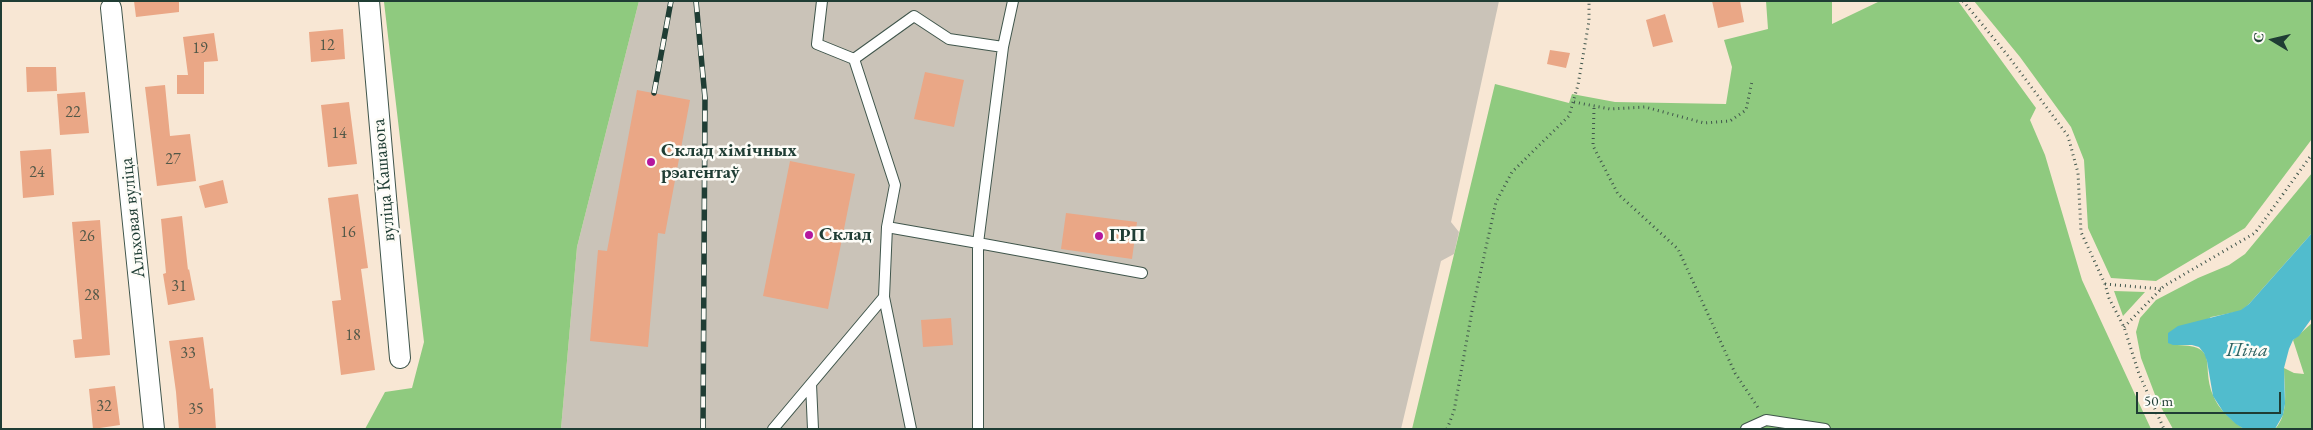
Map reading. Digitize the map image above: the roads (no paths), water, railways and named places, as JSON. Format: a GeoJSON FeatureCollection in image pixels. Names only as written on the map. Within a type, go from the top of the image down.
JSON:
{"type":"FeatureCollection","features":[{"type":"Feature","properties":{"kind":"street","name":"вуліца Кашавога"},"geometry":{"type":"LineString","coordinates":[[369,1],[400,358]]}},
{"type":"Feature","properties":{"kind":"street","name":"Альховая вуліца"},"geometry":{"type":"LineString","coordinates":[[111,8],[154,429]]}},
{"type":"Feature","properties":{"kind":"lane"},"geometry":{"type":"LineString","coordinates":[[822,1],[818,44],[854,59],[896,185],[887,227],[884,297],[911,429]]}},
{"type":"Feature","properties":{"kind":"lane"},"geometry":{"type":"LineString","coordinates":[[978,429],[978,243],[1003,47],[1013,1]]}},
{"type":"Feature","properties":{"kind":"lane"},"geometry":{"type":"LineString","coordinates":[[854,59],[914,16],[949,39],[1003,47]]}},
{"type":"Feature","properties":{"kind":"lane"},"geometry":{"type":"LineString","coordinates":[[887,227],[1142,273]]}},
{"type":"Feature","properties":{"kind":"lane"},"geometry":{"type":"LineString","coordinates":[[773,429],[884,297]]}},
{"type":"Feature","properties":{"kind":"lane"},"geometry":{"type":"LineString","coordinates":[[811,384],[813,429]]}},
{"type":"Feature","properties":{"kind":"lane"},"geometry":{"type":"LineString","coordinates":[[1746,429],[1766,420],[1825,429]]}},
{"type":"Feature","properties":{"kind":"water","name":"Піна"},"geometry":{"type":"Polygon","coordinates":[[[2312,233],[2312,318],[2299,336],[2293,340],[2289,349],[2284,368],[2285,404],[2283,415],[2275,429],[2244,429],[2224,413],[2213,396],[2204,353],[2199,347],[2192,345],[2173,345],[2168,343],[2168,333],[2178,326],[2241,310],[2249,304],[2312,233]]]}},
{"type":"Feature","properties":{"kind":"railway"},"geometry":{"type":"LineString","coordinates":[[654,93],[671,1]]}},
{"type":"Feature","properties":{"kind":"railway"},"geometry":{"type":"LineString","coordinates":[[696,1],[705,98],[703,429]]}},
{"type":"Feature","properties":{"kind":"place","name":"Склад хімічных рэагентаў"},"geometry":{"type":"Point","coordinates":[651,162]}},
{"type":"Feature","properties":{"kind":"place","name":"Склад"},"geometry":{"type":"Point","coordinates":[809,235]}},
{"type":"Feature","properties":{"kind":"place","name":"ГРП"},"geometry":{"type":"Point","coordinates":[1099,236]}}]}
